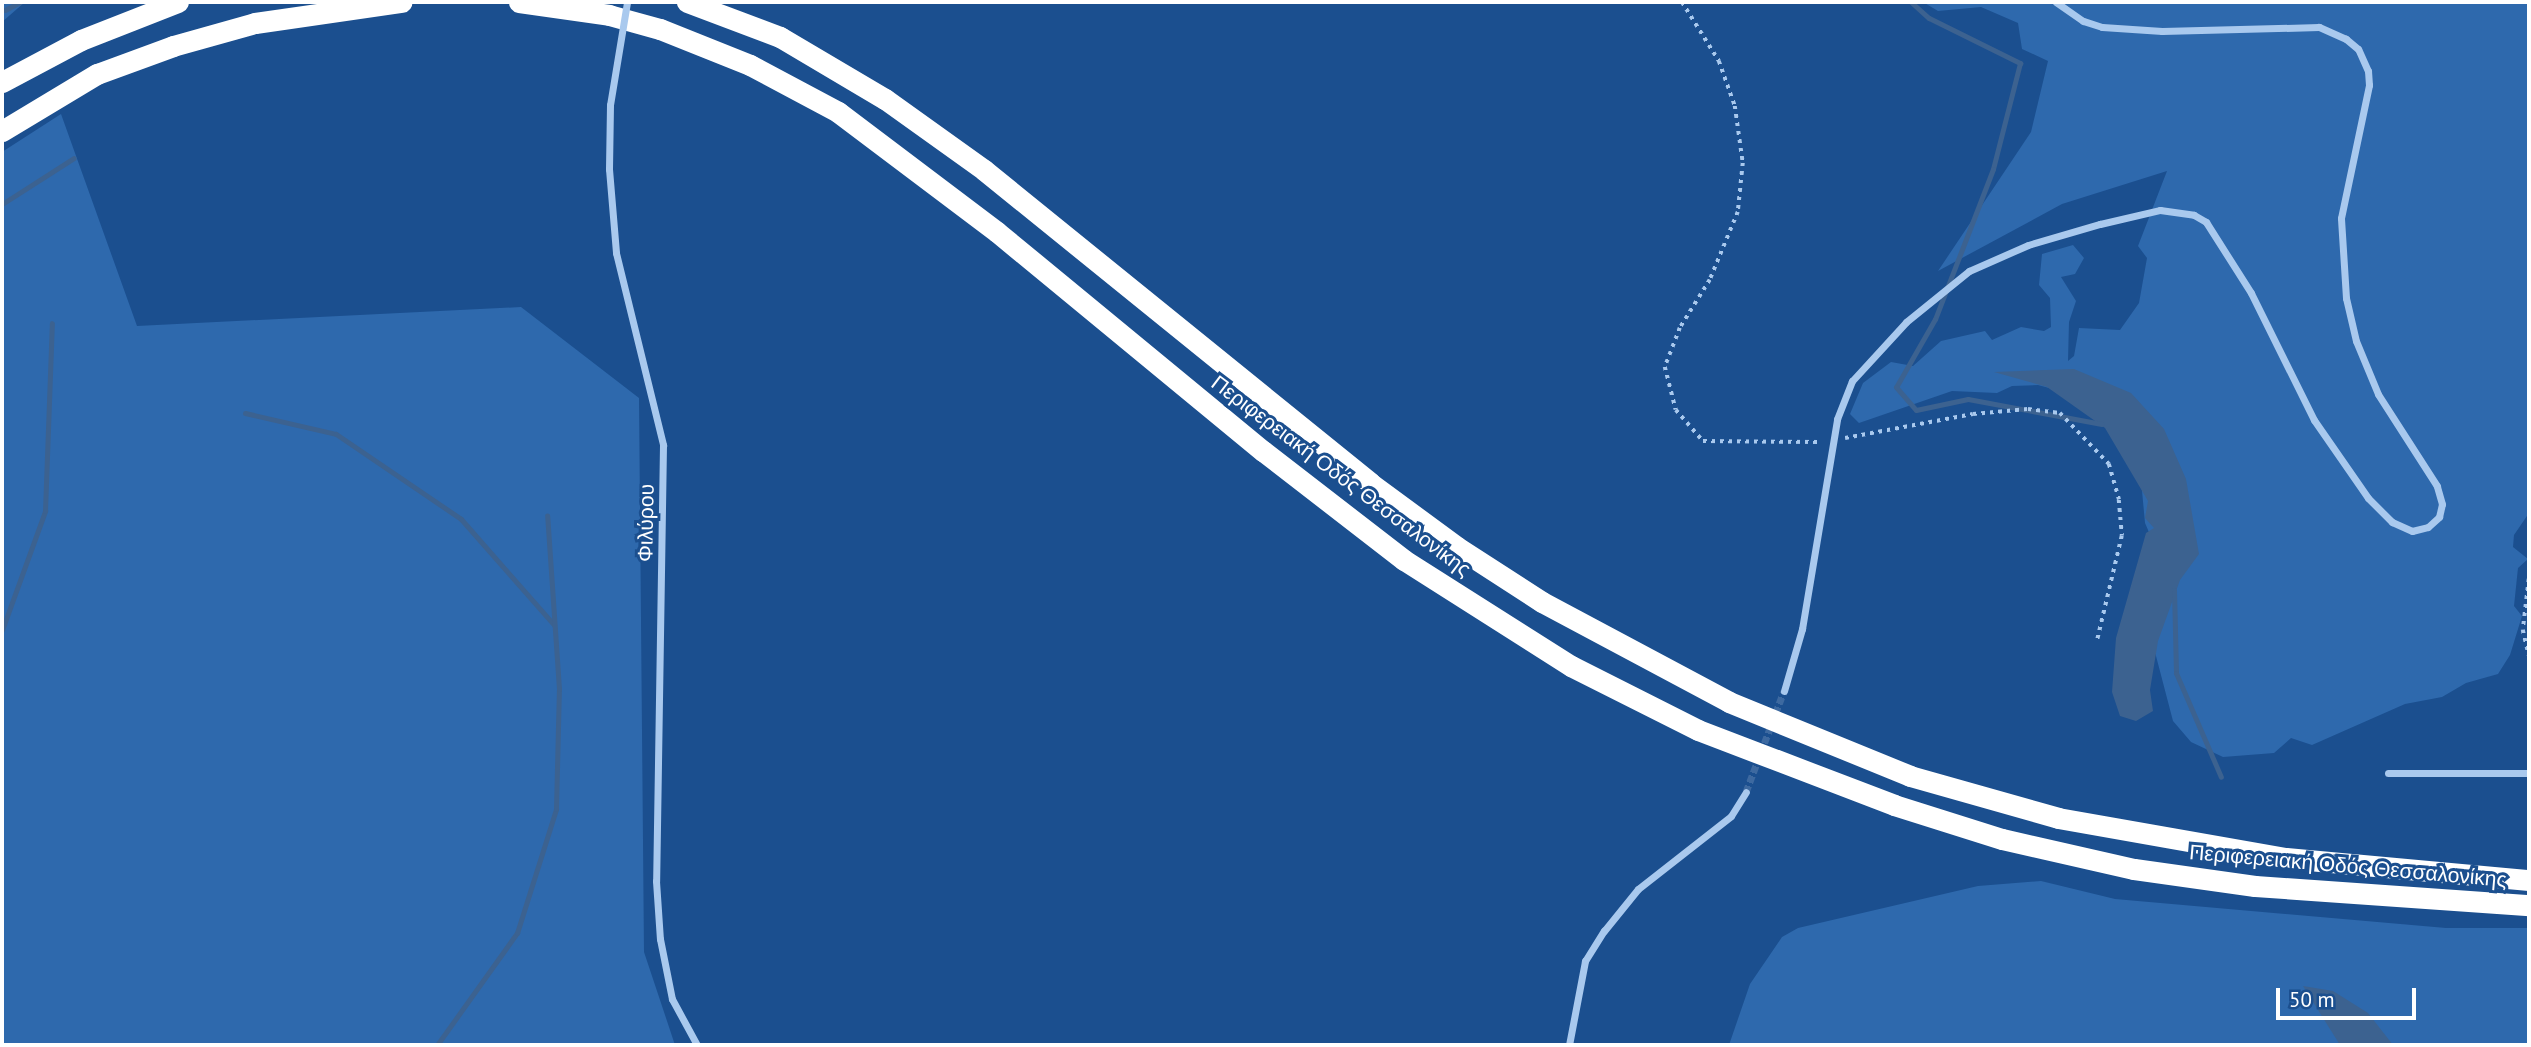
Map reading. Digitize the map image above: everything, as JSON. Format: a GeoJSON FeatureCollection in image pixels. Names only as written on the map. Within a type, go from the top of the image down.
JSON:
{"type":"FeatureCollection","features":[{"type":"Feature","properties":{"kind":"highway"},"geometry":{"type":"LineString","coordinates":[[2,82],[81,40],[178,2]]}},
{"type":"Feature","properties":{"kind":"highway"},"geometry":{"type":"LineString","coordinates":[[2,131],[97,74],[173,46],[282,18],[401,2]]}},
{"type":"Feature","properties":{"kind":"highway","name":"Περιφερειακή Οδός Θεσσαλονίκης"},"geometry":{"type":"LineString","coordinates":[[519,2],[609,15],[660,29],[750,65],[838,112],[997,232],[1263,451],[1404,560],[1571,666],[1698,730],[1895,806],[2002,839],[2134,869],[2255,886],[2529,905]]}},
{"type":"Feature","properties":{"kind":"highway","name":"Περιφερειακή Οδός Θεσσαλονίκης"},"geometry":{"type":"LineString","coordinates":[[687,2],[780,37],[885,99],[984,170],[1370,483],[1457,547],[1542,602],[1729,702],[1910,776],[2058,818],[2286,858],[2529,880]]}},
{"type":"Feature","properties":{"kind":"street","name":"Φιλύρου"},"geometry":{"type":"LineString","coordinates":[[627,2],[610,104],[609,169],[616,253],[663,445],[656,881],[659,930],[672,999],[696,1045]]}},
{"type":"Feature","properties":{"kind":"street"},"geometry":{"type":"LineString","coordinates":[[1784,691],[1802,629],[1835,440],[1852,381],[1906,322],[1969,271],[2062,235],[2160,210],[2194,215],[2217,234],[2314,420],[2368,498],[2392,522],[2412,531],[2428,527],[2440,517],[2442,504],[2437,486],[2378,394],[2356,341],[2346,298],[2341,218],[2369,86],[2368,71],[2358,49],[2333,31],[2319,27],[2162,31],[2102,27],[2083,21],[2056,2]]}},
{"type":"Feature","properties":{"kind":"street"},"geometry":{"type":"LineString","coordinates":[[2388,773],[2529,773]]}},
{"type":"Feature","properties":{"kind":"street"},"geometry":{"type":"LineString","coordinates":[[1569,1045],[1585,961],[1604,931],[1638,889],[1731,816],[1746,792]]}},
{"type":"Feature","properties":{"kind":"path"},"geometry":{"type":"LineString","coordinates":[[1682,2],[1719,61],[1735,106],[1743,163],[1738,212],[1710,281],[1680,328],[1665,367],[1676,410],[1703,441],[1783,444],[1835,440],[1973,414],[2028,409],[2060,413],[2109,464],[2119,499],[2122,536],[2098,642]]}},
{"type":"Feature","properties":{"kind":"path"},"geometry":{"type":"LineString","coordinates":[[2529,579],[2523,629],[2529,655]]}},
{"type":"Feature","properties":{"kind":"shaded area"},"geometry":{"type":"Polygon","coordinates":[[[2,2],[25,2],[2,22],[2,2]]]}},
{"type":"Feature","properties":{"kind":"shaded area"},"geometry":{"type":"Polygon","coordinates":[[[1923,2],[2529,2],[2529,513],[2514,535],[2513,547],[2528,559],[2518,568],[2514,606],[2522,616],[2510,655],[2498,674],[2466,683],[2442,697],[2405,704],[2312,745],[2291,738],[2274,753],[2223,757],[2191,742],[2173,721],[2139,591],[2151,537],[2145,523],[2137,437],[2064,392],[2038,385],[2012,386],[1997,393],[1952,391],[1859,423],[1850,414],[1863,383],[1891,362],[1913,366],[1941,341],[1985,331],[1992,340],[2021,327],[2044,331],[2051,327],[2050,298],[2039,285],[2042,254],[2073,245],[2084,258],[2075,274],[2061,277],[2076,301],[2069,322],[2068,361],[2074,356],[2079,328],[2120,330],[2139,303],[2147,258],[2138,246],[2167,171],[2062,204],[1938,271],[2031,132],[2048,61],[2022,49],[2018,23],[1981,7],[1938,11],[1923,2]]]}},
{"type":"Feature","properties":{"kind":"shaded area"},"geometry":{"type":"Polygon","coordinates":[[[61,114],[137,326],[521,307],[639,398],[644,952],[675,1045],[2,1045],[2,152],[61,114]]]}},
{"type":"Feature","properties":{"kind":"shaded area"},"geometry":{"type":"Polygon","coordinates":[[[2074,369],[2131,393],[2164,429],[2186,479],[2199,554],[2180,580],[2158,641],[2150,690],[2153,711],[2136,721],[2120,716],[2112,692],[2116,638],[2146,533],[2154,528],[2145,518],[2148,501],[2105,428],[2047,387],[1994,372],[2074,369]]]}},
{"type":"Feature","properties":{"kind":"shaded area"},"geometry":{"type":"Polygon","coordinates":[[[2041,881],[2115,899],[2446,928],[2529,928],[2529,1045],[1729,1045],[1750,984],[1782,937],[1798,928],[1978,886],[2041,881]]]}},
{"type":"Feature","properties":{"kind":"shaded area"},"geometry":{"type":"Polygon","coordinates":[[[2303,986],[2333,991],[2368,1013],[2393,1045],[2340,1045],[2303,986]]]}},
{"type":"Feature","properties":{"kind":"waterway"},"geometry":{"type":"LineString","coordinates":[[5,10],[20,2]]}},
{"type":"Feature","properties":{"kind":"waterway"},"geometry":{"type":"LineString","coordinates":[[1911,2],[1929,18],[2020,63],[1993,169],[1935,319],[1896,387],[1916,410],[1968,399],[2102,424]]}},
{"type":"Feature","properties":{"kind":"waterway"},"geometry":{"type":"LineString","coordinates":[[2,204],[74,158]]}},
{"type":"Feature","properties":{"kind":"waterway"},"geometry":{"type":"LineString","coordinates":[[2,630],[45,511],[52,323]]}},
{"type":"Feature","properties":{"kind":"waterway"},"geometry":{"type":"LineString","coordinates":[[245,413],[336,434],[461,519],[554,625]]}},
{"type":"Feature","properties":{"kind":"waterway"},"geometry":{"type":"LineString","coordinates":[[437,1045],[517,933],[556,809],[559,689],[547,515]]}},
{"type":"Feature","properties":{"kind":"waterway"},"geometry":{"type":"LineString","coordinates":[[2174,590],[2176,673],[2221,777]]}},
{"type":"Feature","properties":{"kind":"tunnel"},"geometry":{"type":"LineString","coordinates":[[1746,792],[1784,691]]}}]}
